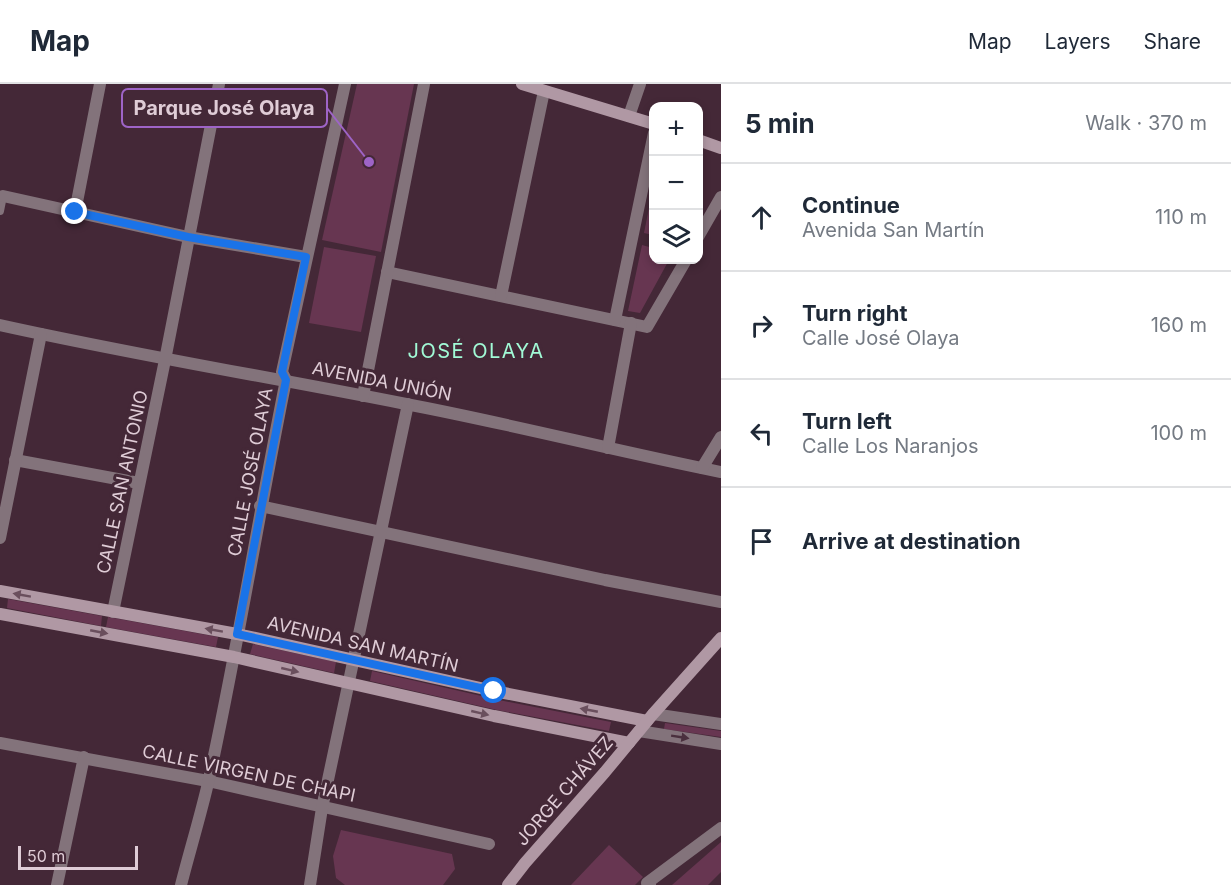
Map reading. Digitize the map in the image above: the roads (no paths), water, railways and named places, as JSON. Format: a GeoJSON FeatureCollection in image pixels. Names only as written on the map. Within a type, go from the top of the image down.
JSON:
{"type":"FeatureCollection","features":[{"type":"Feature","properties":{"kind":"main road"},"geometry":{"type":"LineString","coordinates":[[522,84],[649,122]]}},
{"type":"Feature","properties":{"kind":"main road"},"geometry":{"type":"LineString","coordinates":[[703,141],[721,148]]}},
{"type":"Feature","properties":{"kind":"main road","name":"AVENIDA SAN MARTÍN"},"geometry":{"type":"LineString","coordinates":[[0,591],[237,634],[646,722]]}},
{"type":"Feature","properties":{"kind":"main road"},"geometry":{"type":"LineString","coordinates":[[0,614],[234,657],[494,716],[629,743]]}},
{"type":"Feature","properties":{"kind":"main road","name":"JORGE CHÁVEZ"},"geometry":{"type":"LineString","coordinates":[[508,885],[646,722],[721,638]]}},
{"type":"Feature","properties":{"kind":"street"},"geometry":{"type":"LineString","coordinates":[[75,212],[100,84]]}},
{"type":"Feature","properties":{"kind":"street","name":"CALLE SAN ANTONIO"},"geometry":{"type":"LineString","coordinates":[[113,612],[219,84]]}},
{"type":"Feature","properties":{"kind":"street","name":"CALLE JOSÉ OLAYA"},"geometry":{"type":"LineString","coordinates":[[181,885],[208,781],[234,657],[260,507],[286,380],[282,372],[345,84]]}},
{"type":"Feature","properties":{"kind":"street"},"geometry":{"type":"LineString","coordinates":[[363,396],[424,84]]}},
{"type":"Feature","properties":{"kind":"street"},"geometry":{"type":"LineString","coordinates":[[629,116],[640,84]]}},
{"type":"Feature","properties":{"kind":"street"},"geometry":{"type":"LineString","coordinates":[[501,296],[544,91]]}},
{"type":"Feature","properties":{"kind":"street"},"geometry":{"type":"LineString","coordinates":[[615,320],[649,156]]}},
{"type":"Feature","properties":{"kind":"street"},"geometry":{"type":"LineString","coordinates":[[3,196],[188,237],[306,257]]}},
{"type":"Feature","properties":{"kind":"street"},"geometry":{"type":"LineString","coordinates":[[703,230],[721,197]]}},
{"type":"Feature","properties":{"kind":"street"},"geometry":{"type":"LineString","coordinates":[[387,272],[647,327],[684,264]]}},
{"type":"Feature","properties":{"kind":"street"},"geometry":{"type":"LineString","coordinates":[[608,448],[631,323]]}},
{"type":"Feature","properties":{"kind":"street","name":"AVENIDA UNIÓN"},"geometry":{"type":"LineString","coordinates":[[0,325],[165,360],[286,380],[408,404],[721,472]]}},
{"type":"Feature","properties":{"kind":"street"},"geometry":{"type":"LineString","coordinates":[[0,538],[41,334]]}},
{"type":"Feature","properties":{"kind":"street"},"geometry":{"type":"LineString","coordinates":[[310,885],[322,808],[408,404]]}},
{"type":"Feature","properties":{"kind":"street"},"geometry":{"type":"LineString","coordinates":[[702,468],[721,438]]}},
{"type":"Feature","properties":{"kind":"street"},"geometry":{"type":"LineString","coordinates":[[15,460],[139,483]]}},
{"type":"Feature","properties":{"kind":"street"},"geometry":{"type":"LineString","coordinates":[[260,507],[721,602]]}},
{"type":"Feature","properties":{"kind":"street","name":"AVENIDA SAN MARTÍN"},"geometry":{"type":"LineString","coordinates":[[646,722],[721,724]]}},
{"type":"Feature","properties":{"kind":"street","name":"AVENIDA SAN MARTÍN"},"geometry":{"type":"LineString","coordinates":[[646,722],[721,744]]}},
{"type":"Feature","properties":{"kind":"street","name":"CALLE VIRGEN DE CHAPI"},"geometry":{"type":"LineString","coordinates":[[0,743],[208,781],[489,844]]}},
{"type":"Feature","properties":{"kind":"street"},"geometry":{"type":"LineString","coordinates":[[57,885],[84,757]]}},
{"type":"Feature","properties":{"kind":"street"},"geometry":{"type":"LineString","coordinates":[[650,885],[647,883],[721,828]]}},
{"type":"Feature","properties":{"kind":"lane"},"geometry":{"type":"LineString","coordinates":[[0,211],[3,196]]}},
{"type":"Feature","properties":{"kind":"place","name":"Parque José Olaya"},"geometry":{"type":"Point","coordinates":[369,162]}},
{"type":"Feature","properties":{"kind":"district","name":"JOSÉ OLAYA"},"geometry":{"type":"Point","coordinates":[476,351]}}]}
